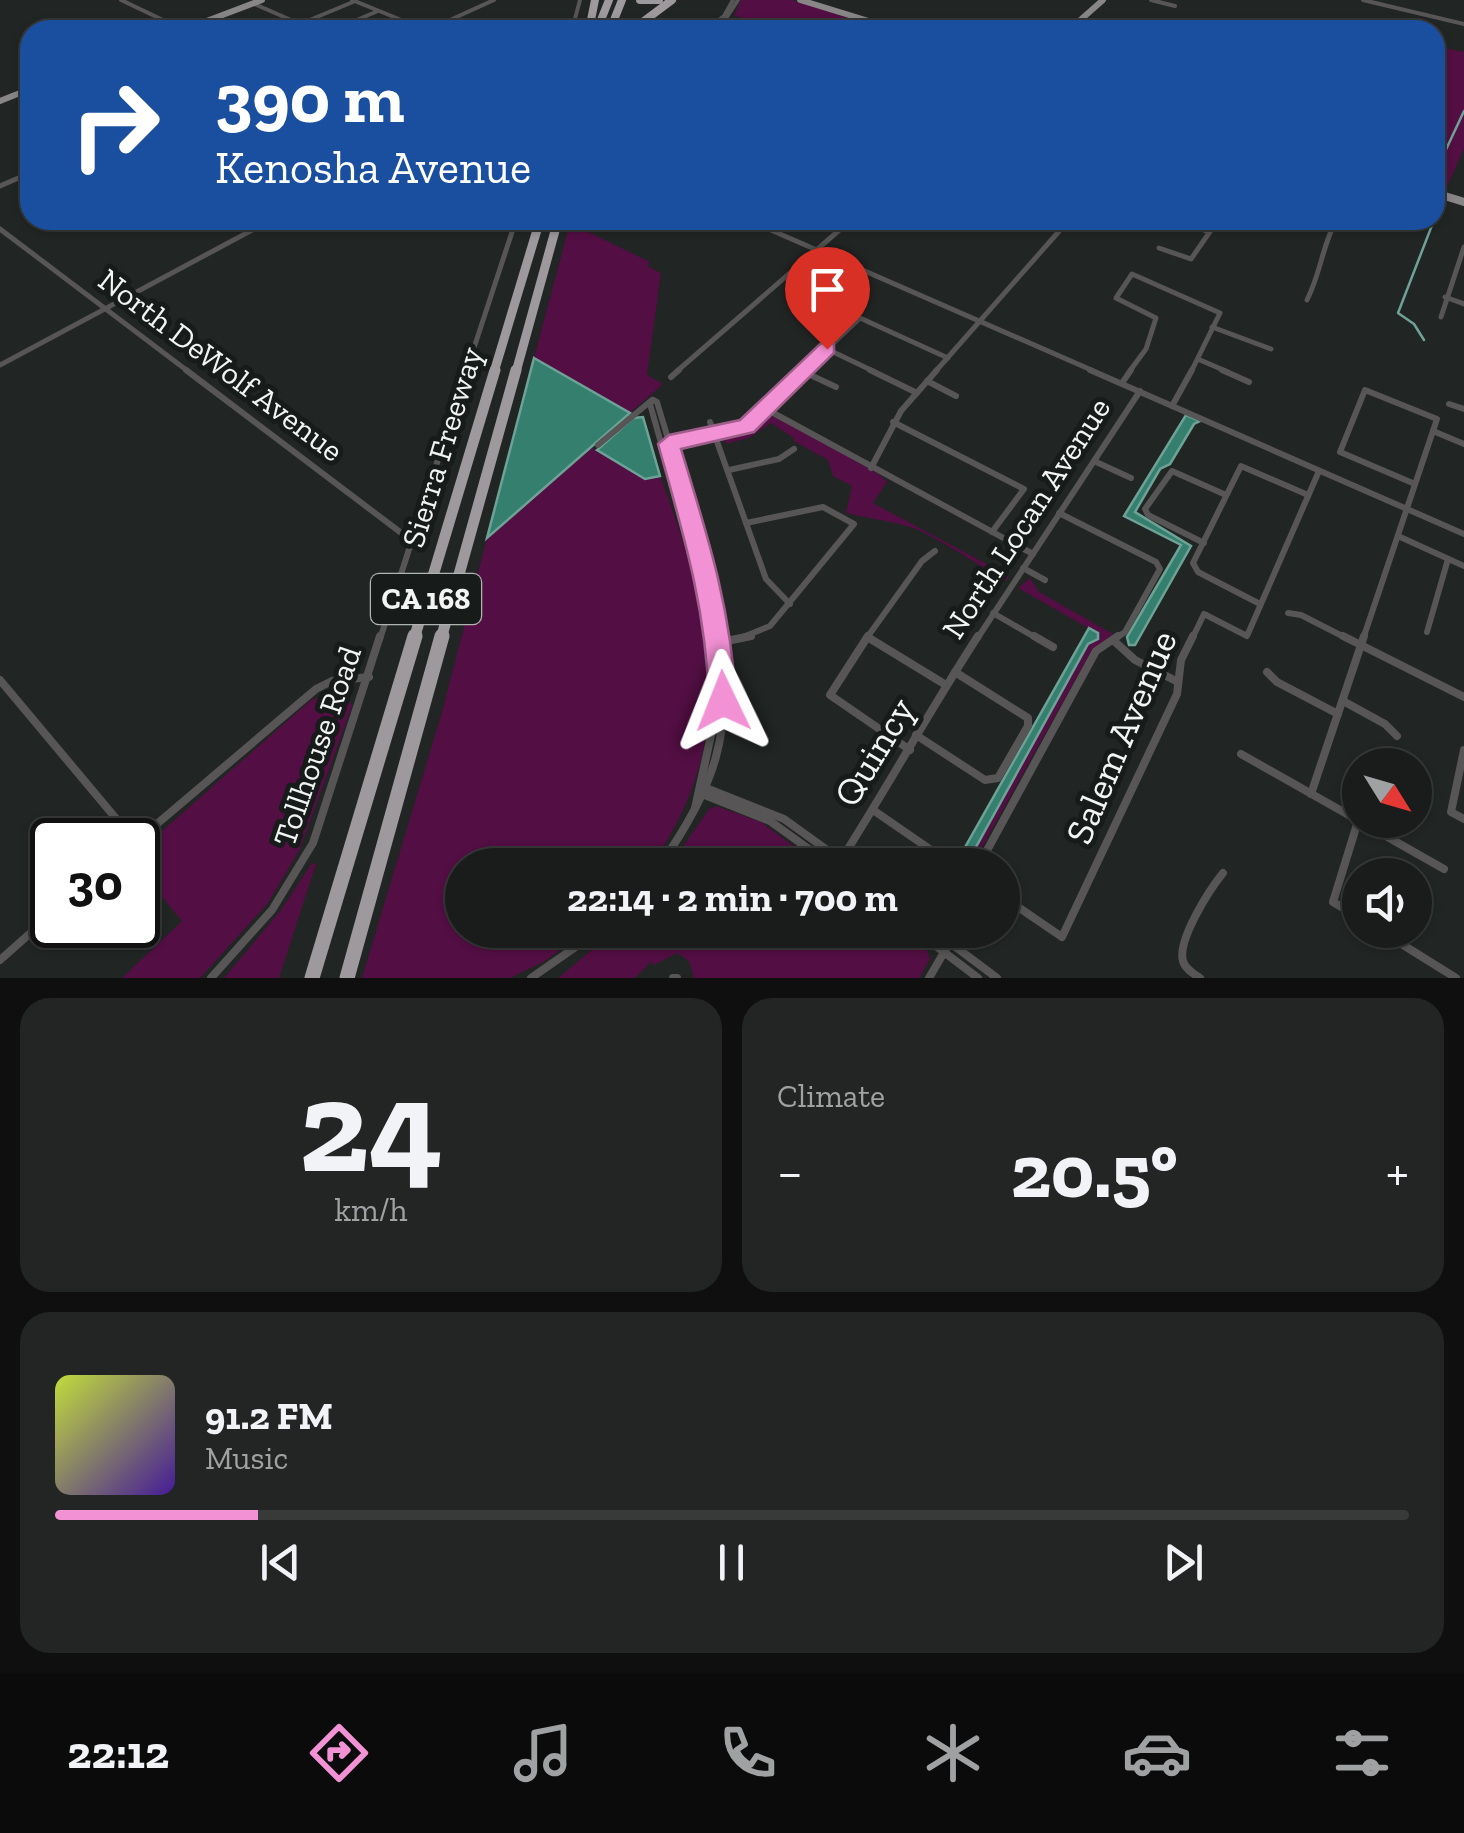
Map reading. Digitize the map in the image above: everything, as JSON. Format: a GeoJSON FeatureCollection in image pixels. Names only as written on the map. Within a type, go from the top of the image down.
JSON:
{"type":"FeatureCollection","features":[{"type":"Feature","properties":{"kind":"highway"},"geometry":{"type":"LineString","coordinates":[[640,0],[659,0]]}},
{"type":"Feature","properties":{"kind":"highway"},"geometry":{"type":"LineString","coordinates":[[645,20],[672,0]]}},
{"type":"Feature","properties":{"kind":"highway","name":"Sierra Freeway"},"geometry":{"type":"LineString","coordinates":[[312,978],[537,230]]}},
{"type":"Feature","properties":{"kind":"highway","name":"Sierra Freeway"},"geometry":{"type":"LineString","coordinates":[[348,978],[555,230]]}},
{"type":"Feature","properties":{"kind":"main road"},"geometry":{"type":"LineString","coordinates":[[804,0],[875,20]]}},
{"type":"Feature","properties":{"kind":"main road"},"geometry":{"type":"LineString","coordinates":[[804,0],[867,20]]}},
{"type":"Feature","properties":{"kind":"main road"},"geometry":{"type":"LineString","coordinates":[[1083,20],[1106,0]]}},
{"type":"Feature","properties":{"kind":"main road"},"geometry":{"type":"LineString","coordinates":[[209,20],[257,1]]}},
{"type":"Feature","properties":{"kind":"street"},"geometry":{"type":"LineString","coordinates":[[121,0],[162,20]]}},
{"type":"Feature","properties":{"kind":"street"},"geometry":{"type":"LineString","coordinates":[[309,20],[353,0],[402,20]]}},
{"type":"Feature","properties":{"kind":"street"},"geometry":{"type":"LineString","coordinates":[[449,20],[494,0]]}},
{"type":"Feature","properties":{"kind":"street"},"geometry":{"type":"LineString","coordinates":[[1150,0],[1175,6]]}},
{"type":"Feature","properties":{"kind":"street"},"geometry":{"type":"LineString","coordinates":[[1363,0],[1464,24]]}},
{"type":"Feature","properties":{"kind":"street"},"geometry":{"type":"LineString","coordinates":[[257,1],[293,20]]}},
{"type":"Feature","properties":{"kind":"street"},"geometry":{"type":"LineString","coordinates":[[357,20],[379,11]]}},
{"type":"Feature","properties":{"kind":"street","name":"North DeWolf Avenue"},"geometry":{"type":"LineString","coordinates":[[0,229],[404,535],[413,537]]}},
{"type":"Feature","properties":{"kind":"street"},"geometry":{"type":"LineString","coordinates":[[0,366],[252,230]]}},
{"type":"Feature","properties":{"kind":"street","name":"Tollhouse Road"},"geometry":{"type":"LineString","coordinates":[[211,978],[272,910],[301,867],[324,816],[513,230]]}},
{"type":"Feature","properties":{"kind":"street","name":"North Locan Avenue"},"geometry":{"type":"LineString","coordinates":[[771,230],[1464,534]]}},
{"type":"Feature","properties":{"kind":"street"},"geometry":{"type":"LineString","coordinates":[[671,377],[840,230]]}},
{"type":"Feature","properties":{"kind":"street"},"geometry":{"type":"LineString","coordinates":[[871,468],[893,422],[916,393],[1061,230]]}},
{"type":"Feature","properties":{"kind":"street"},"geometry":{"type":"LineString","coordinates":[[1159,248],[1191,259],[1210,232],[1204,230]]}},
{"type":"Feature","properties":{"kind":"street"},"geometry":{"type":"LineString","coordinates":[[1307,300],[1323,268],[1323,245],[1331,230]]}},
{"type":"Feature","properties":{"kind":"street"},"geometry":{"type":"LineString","coordinates":[[1441,317],[1464,247]]}},
{"type":"Feature","properties":{"kind":"street"},"geometry":{"type":"LineString","coordinates":[[1122,384],[1146,349],[1156,318],[1116,298],[1132,274],[1218,311],[1200,360],[1172,406]]}},
{"type":"Feature","properties":{"kind":"street"},"geometry":{"type":"LineString","coordinates":[[1445,297],[1464,304]]}},
{"type":"Feature","properties":{"kind":"street"},"geometry":{"type":"LineString","coordinates":[[665,444],[747,426],[860,318],[948,358]]}},
{"type":"Feature","properties":{"kind":"street"},"geometry":{"type":"LineString","coordinates":[[1212,327],[1271,349]]}},
{"type":"Feature","properties":{"kind":"street"},"geometry":{"type":"LineString","coordinates":[[827,349],[916,393]]}},
{"type":"Feature","properties":{"kind":"street"},"geometry":{"type":"LineString","coordinates":[[1200,360],[1249,382]]}},
{"type":"Feature","properties":{"kind":"street"},"geometry":{"type":"LineString","coordinates":[[804,372],[836,387]]}},
{"type":"Feature","properties":{"kind":"street"},"geometry":{"type":"LineString","coordinates":[[927,382],[956,396]]}},
{"type":"Feature","properties":{"kind":"street"},"geometry":{"type":"LineString","coordinates":[[1312,794],[1437,419],[1365,390],[1340,452],[1415,484]]}},
{"type":"Feature","properties":{"kind":"street","name":"North Locan Avenue"},"geometry":{"type":"LineString","coordinates":[[955,672],[1140,391]]}},
{"type":"Feature","properties":{"kind":"street"},"geometry":{"type":"LineString","coordinates":[[598,444],[653,400],[657,402],[716,643],[722,717],[695,810],[671,848]]}},
{"type":"Feature","properties":{"kind":"street"},"geometry":{"type":"LineString","coordinates":[[1449,404],[1464,410]]}},
{"type":"Feature","properties":{"kind":"street"},"geometry":{"type":"LineString","coordinates":[[766,409],[1033,554]]}},
{"type":"Feature","properties":{"kind":"street"},"geometry":{"type":"LineString","coordinates":[[710,422],[766,579],[790,604]]}},
{"type":"Feature","properties":{"kind":"street"},"geometry":{"type":"LineString","coordinates":[[893,422],[1024,489],[992,532]]}},
{"type":"Feature","properties":{"kind":"street"},"geometry":{"type":"LineString","coordinates":[[1433,431],[1464,444]]}},
{"type":"Feature","properties":{"kind":"street"},"geometry":{"type":"LineString","coordinates":[[729,470],[779,459],[794,449]]}},
{"type":"Feature","properties":{"kind":"street"},"geometry":{"type":"LineString","coordinates":[[1094,461],[1131,478]]}},
{"type":"Feature","properties":{"kind":"street"},"geometry":{"type":"LineString","coordinates":[[1308,495],[1242,466],[1194,568],[1261,604],[1319,471]]}},
{"type":"Feature","properties":{"kind":"street"},"geometry":{"type":"LineString","coordinates":[[1204,544],[1148,516],[1146,509],[1172,471],[1226,495]]}},
{"type":"Feature","properties":{"kind":"street"},"geometry":{"type":"LineString","coordinates":[[716,643],[762,632],[790,604],[854,524],[824,507],[746,523]]}},
{"type":"Feature","properties":{"kind":"street"},"geometry":{"type":"LineString","coordinates":[[988,848],[1096,651],[1129,626],[1159,565],[1060,513]]}},
{"type":"Feature","properties":{"kind":"street"},"geometry":{"type":"LineString","coordinates":[[1398,536],[1464,566]]}},
{"type":"Feature","properties":{"kind":"street"},"geometry":{"type":"LineString","coordinates":[[910,750],[830,695],[922,560],[935,552]]}},
{"type":"Feature","properties":{"kind":"street"},"geometry":{"type":"LineString","coordinates":[[1427,632],[1448,559]]}},
{"type":"Feature","properties":{"kind":"street"},"geometry":{"type":"LineString","coordinates":[[1023,568],[1045,580]]}},
{"type":"Feature","properties":{"kind":"street","name":"Salem Avenue"},"geometry":{"type":"LineString","coordinates":[[1020,908],[1062,937],[1177,694],[1181,660],[1204,614],[1247,636],[1261,604]]}},
{"type":"Feature","properties":{"kind":"street"},"geometry":{"type":"LineString","coordinates":[[993,613],[1052,647]]}},
{"type":"Feature","properties":{"kind":"street"},"geometry":{"type":"LineString","coordinates":[[1288,613],[1301,614],[1464,697]]}},
{"type":"Feature","properties":{"kind":"street"},"geometry":{"type":"LineString","coordinates":[[869,638],[946,685]]}},
{"type":"Feature","properties":{"kind":"street"},"geometry":{"type":"LineString","coordinates":[[1113,640],[1135,660],[1178,682]]}},
{"type":"Feature","properties":{"kind":"street"},"geometry":{"type":"LineString","coordinates":[[916,735],[991,781],[998,778],[1028,726],[1028,718],[955,672]]}},
{"type":"Feature","properties":{"kind":"street","name":"Quincy"},"geometry":{"type":"LineString","coordinates":[[852,848],[955,672]]}},
{"type":"Feature","properties":{"kind":"street"},"geometry":{"type":"LineString","coordinates":[[1267,672],[1276,682],[1338,714]]}},
{"type":"Feature","properties":{"kind":"street"},"geometry":{"type":"LineString","coordinates":[[160,820],[316,689],[332,681],[369,677]]}},
{"type":"Feature","properties":{"kind":"street"},"geometry":{"type":"LineString","coordinates":[[0,680],[117,818]]}},
{"type":"Feature","properties":{"kind":"street"},"geometry":{"type":"LineString","coordinates":[[1343,701],[1385,724],[1397,736]]}},
{"type":"Feature","properties":{"kind":"street"},"geometry":{"type":"LineString","coordinates":[[1464,750],[1451,812],[1464,819]]}},
{"type":"Feature","properties":{"kind":"street"},"geometry":{"type":"LineString","coordinates":[[1241,754],[1342,812]]}},
{"type":"Feature","properties":{"kind":"street"},"geometry":{"type":"LineString","coordinates":[[702,791],[784,819],[824,848]]}},
{"type":"Feature","properties":{"kind":"street"},"geometry":{"type":"LineString","coordinates":[[702,791],[770,820],[808,848]]}},
{"type":"Feature","properties":{"kind":"street"},"geometry":{"type":"LineString","coordinates":[[873,810],[928,848]]}},
{"type":"Feature","properties":{"kind":"street"},"geometry":{"type":"LineString","coordinates":[[1388,838],[1444,869]]}},
{"type":"Feature","properties":{"kind":"street"},"geometry":{"type":"LineString","coordinates":[[1342,873],[1333,902],[1342,907]]}},
{"type":"Feature","properties":{"kind":"street"},"geometry":{"type":"LineString","coordinates":[[1200,978],[1184,963],[1183,954],[1206,894],[1224,874]]}},
{"type":"Feature","properties":{"kind":"street"},"geometry":{"type":"LineString","coordinates":[[0,960],[30,933]]}},
{"type":"Feature","properties":{"kind":"street"},"geometry":{"type":"LineString","coordinates":[[531,978],[574,948]]}},
{"type":"Feature","properties":{"kind":"street"},"geometry":{"type":"LineString","coordinates":[[929,978],[946,948]]}},
{"type":"Feature","properties":{"kind":"street"},"geometry":{"type":"LineString","coordinates":[[948,948],[978,978]]}},
{"type":"Feature","properties":{"kind":"street"},"geometry":{"type":"LineString","coordinates":[[949,948],[997,978]]}},
{"type":"Feature","properties":{"kind":"street"},"geometry":{"type":"LineString","coordinates":[[1408,948],[1456,978]]}},
{"type":"Feature","properties":{"kind":"shaded area"},"geometry":{"type":"Polygon","coordinates":[[[741,0],[792,0],[855,20],[751,20],[734,16],[741,0]]]}},
{"type":"Feature","properties":{"kind":"shaded area"},"geometry":{"type":"Polygon","coordinates":[[[1445,48],[1464,52],[1464,148],[1445,192],[1445,48]]]}},
{"type":"Feature","properties":{"kind":"shaded area"},"geometry":{"type":"Polygon","coordinates":[[[568,230],[584,230],[650,262],[647,266],[661,273],[647,375],[663,384],[630,413],[534,358],[568,230]]]}},
{"type":"Feature","properties":{"kind":"shaded area"},"geometry":{"type":"Polygon","coordinates":[[[534,358],[630,413],[487,538],[534,358]]]}},
{"type":"Feature","properties":{"kind":"shaded area"},"geometry":{"type":"Polygon","coordinates":[[[766,414],[880,475],[887,482],[873,503],[1009,576],[1006,581],[916,529],[846,513],[852,486],[833,476],[828,460],[771,423],[749,438],[726,444],[724,436],[752,426],[766,414]]]}},
{"type":"Feature","properties":{"kind":"shaded area"},"geometry":{"type":"Polygon","coordinates":[[[1186,415],[1200,421],[1194,424],[1170,464],[1160,469],[1135,512],[1191,546],[1135,645],[1129,645],[1127,637],[1181,545],[1124,516],[1186,415]]]}},
{"type":"Feature","properties":{"kind":"shaded area"},"geometry":{"type":"Polygon","coordinates":[[[643,417],[660,476],[645,479],[597,450],[633,418],[643,417]]]}},
{"type":"Feature","properties":{"kind":"shaded area"},"geometry":{"type":"Polygon","coordinates":[[[591,447],[645,479],[660,476],[693,577],[704,625],[708,721],[698,769],[680,817],[661,848],[445,848],[445,948],[563,948],[545,961],[510,978],[362,978],[442,712],[487,538],[591,447]]]}},
{"type":"Feature","properties":{"kind":"shaded area"},"geometry":{"type":"Polygon","coordinates":[[[1030,578],[1039,592],[1113,634],[1090,653],[981,848],[975,848],[1088,644],[1098,639],[1097,633],[1018,588],[1030,578]]]}},
{"type":"Feature","properties":{"kind":"shaded area"},"geometry":{"type":"Polygon","coordinates":[[[1089,628],[1098,633],[1098,639],[1088,644],[975,848],[965,848],[1089,628]]]}},
{"type":"Feature","properties":{"kind":"shaded area"},"geometry":{"type":"Polygon","coordinates":[[[331,691],[348,698],[352,706],[300,849],[268,903],[200,978],[122,978],[154,948],[160,948],[160,942],[182,921],[160,894],[160,833],[310,701],[331,691]]]}},
{"type":"Feature","properties":{"kind":"shaded area"},"geometry":{"type":"Polygon","coordinates":[[[716,806],[761,822],[796,848],[682,848],[709,809],[716,806]]]}},
{"type":"Feature","properties":{"kind":"shaded area"},"geometry":{"type":"Polygon","coordinates":[[[312,863],[316,864],[279,978],[224,978],[281,910],[312,863]]]}},
{"type":"Feature","properties":{"kind":"shaded area"},"geometry":{"type":"Polygon","coordinates":[[[594,948],[926,948],[930,959],[919,978],[694,978],[689,961],[677,953],[654,965],[651,962],[635,978],[558,978],[594,948]]]}},
{"type":"Feature","properties":{"kind":"waterway"},"geometry":{"type":"LineString","coordinates":[[1445,152],[1464,111]]}},
{"type":"Feature","properties":{"kind":"waterway"},"geometry":{"type":"LineString","coordinates":[[1424,340],[1414,324],[1398,313],[1430,230]]}},
{"type":"Feature","properties":{"kind":"route"},"geometry":{"type":"LineString","coordinates":[[723,701],[712,590],[669,444],[747,426],[827,349]]}}]}
